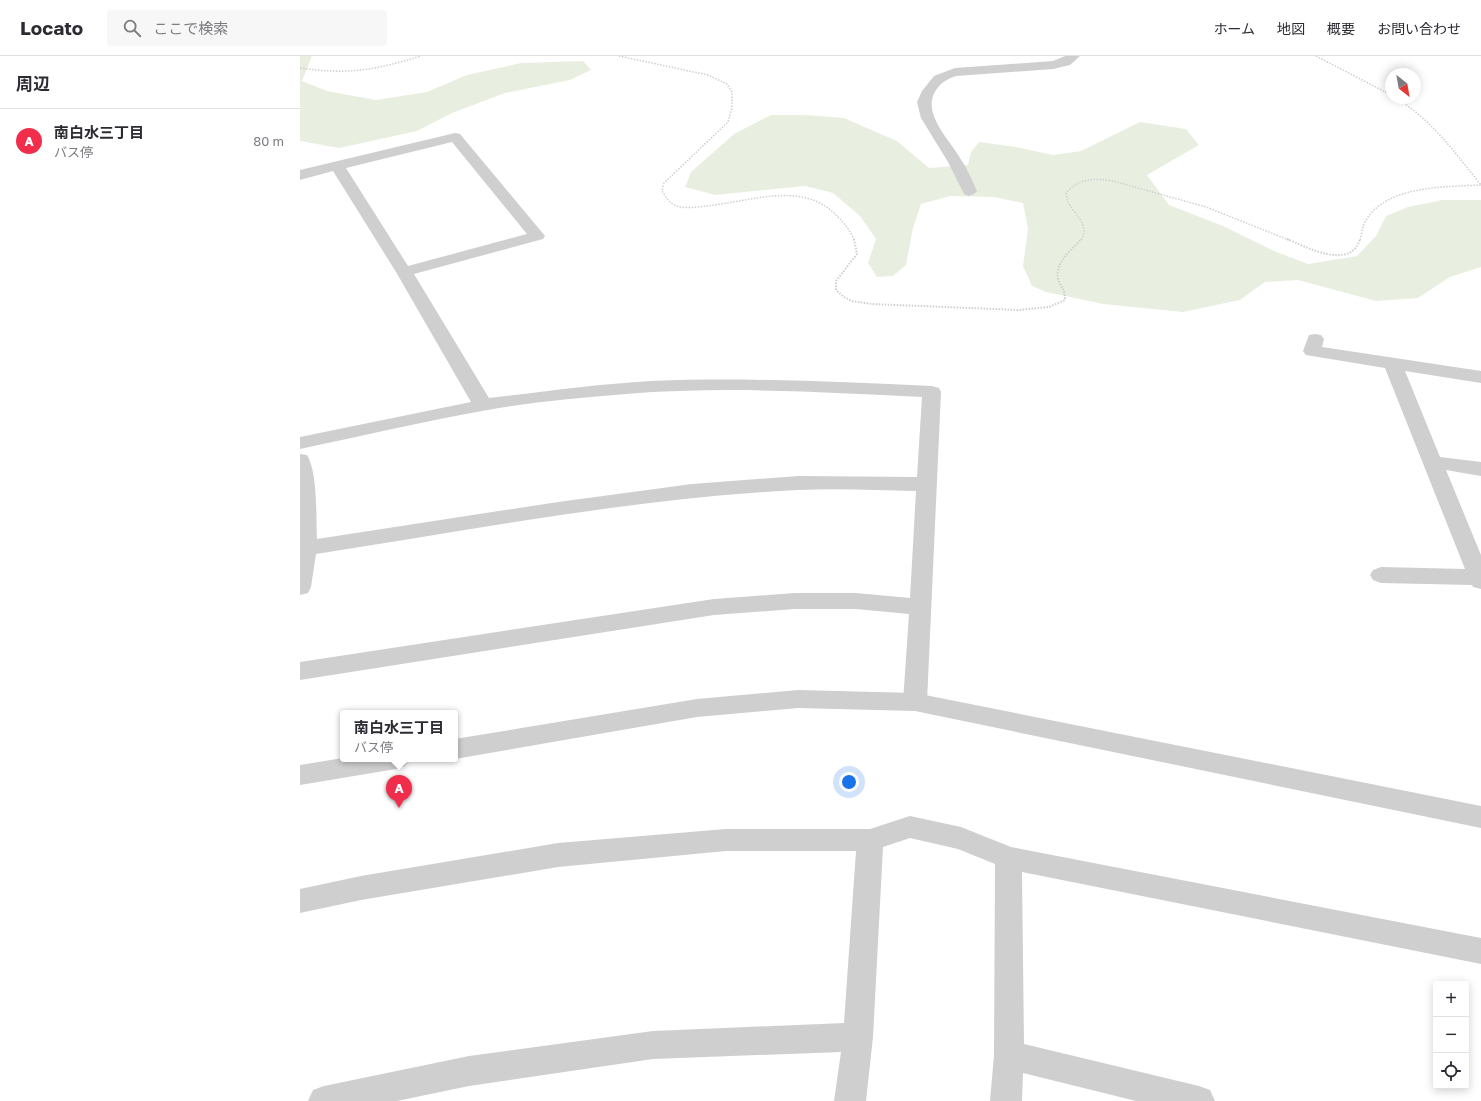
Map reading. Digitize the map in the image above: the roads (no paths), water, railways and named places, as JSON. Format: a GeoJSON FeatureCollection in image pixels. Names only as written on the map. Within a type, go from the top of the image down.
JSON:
{"type":"FeatureCollection","features":[{"type":"Feature","properties":{"kind":"street"},"geometry":{"type":"LineString","coordinates":[[969,191],[953,158],[932,126],[923,103],[926,94],[936,80],[943,75],[955,72],[1053,65],[1065,62],[1074,56]]}},
{"type":"Feature","properties":{"kind":"street"},"geometry":{"type":"LineString","coordinates":[[300,175],[455,137],[537,236],[404,272]]}},
{"type":"Feature","properties":{"kind":"street"},"geometry":{"type":"LineString","coordinates":[[337,166],[404,272],[483,405]]}},
{"type":"Feature","properties":{"kind":"street"},"geometry":{"type":"LineString","coordinates":[[1315,339],[1312,351],[1393,365],[1481,377]]}},
{"type":"Feature","properties":{"kind":"street"},"geometry":{"type":"LineString","coordinates":[[1381,575],[1480,579],[1393,365]]}},
{"type":"Feature","properties":{"kind":"street"},"geometry":{"type":"LineString","coordinates":[[300,443],[483,405],[574,393],[674,386],[737,384],[932,392],[928,484],[919,607],[915,702]]}},
{"type":"Feature","properties":{"kind":"street"},"geometry":{"type":"LineString","coordinates":[[300,460],[305,491],[306,548],[300,587]]}},
{"type":"Feature","properties":{"kind":"street"},"geometry":{"type":"LineString","coordinates":[[1432,462],[1481,469]]}},
{"type":"Feature","properties":{"kind":"street"},"geometry":{"type":"LineString","coordinates":[[306,548],[558,508],[692,491],[799,483],[928,484]]}},
{"type":"Feature","properties":{"kind":"street"},"geometry":{"type":"LineString","coordinates":[[300,671],[714,607],[795,601],[856,601],[919,607]]}},
{"type":"Feature","properties":{"kind":"street"},"geometry":{"type":"LineString","coordinates":[[458,748],[697,708],[798,699],[915,702],[1481,818]]}},
{"type":"Feature","properties":{"kind":"street"},"geometry":{"type":"LineString","coordinates":[[300,775],[378,762]]}},
{"type":"Feature","properties":{"kind":"street"},"geometry":{"type":"LineString","coordinates":[[300,901],[361,888],[558,855],[726,840],[870,840],[910,827],[961,838],[1008,858],[1481,951]]}},
{"type":"Feature","properties":{"kind":"street"},"geometry":{"type":"LineString","coordinates":[[850,1101],[858,1037],[870,840]]}},
{"type":"Feature","properties":{"kind":"street"},"geometry":{"type":"LineString","coordinates":[[1006,1101],[1009,1055],[1008,858]]}},
{"type":"Feature","properties":{"kind":"street"},"geometry":{"type":"LineString","coordinates":[[324,1101],[469,1071],[653,1045],[858,1037]]}},
{"type":"Feature","properties":{"kind":"street"},"geometry":{"type":"LineString","coordinates":[[1009,1055],[1199,1101]]}},
{"type":"Feature","properties":{"kind":"place","name":"南白水三丁目"},"geometry":{"type":"Point","coordinates":[399,808]}}]}
